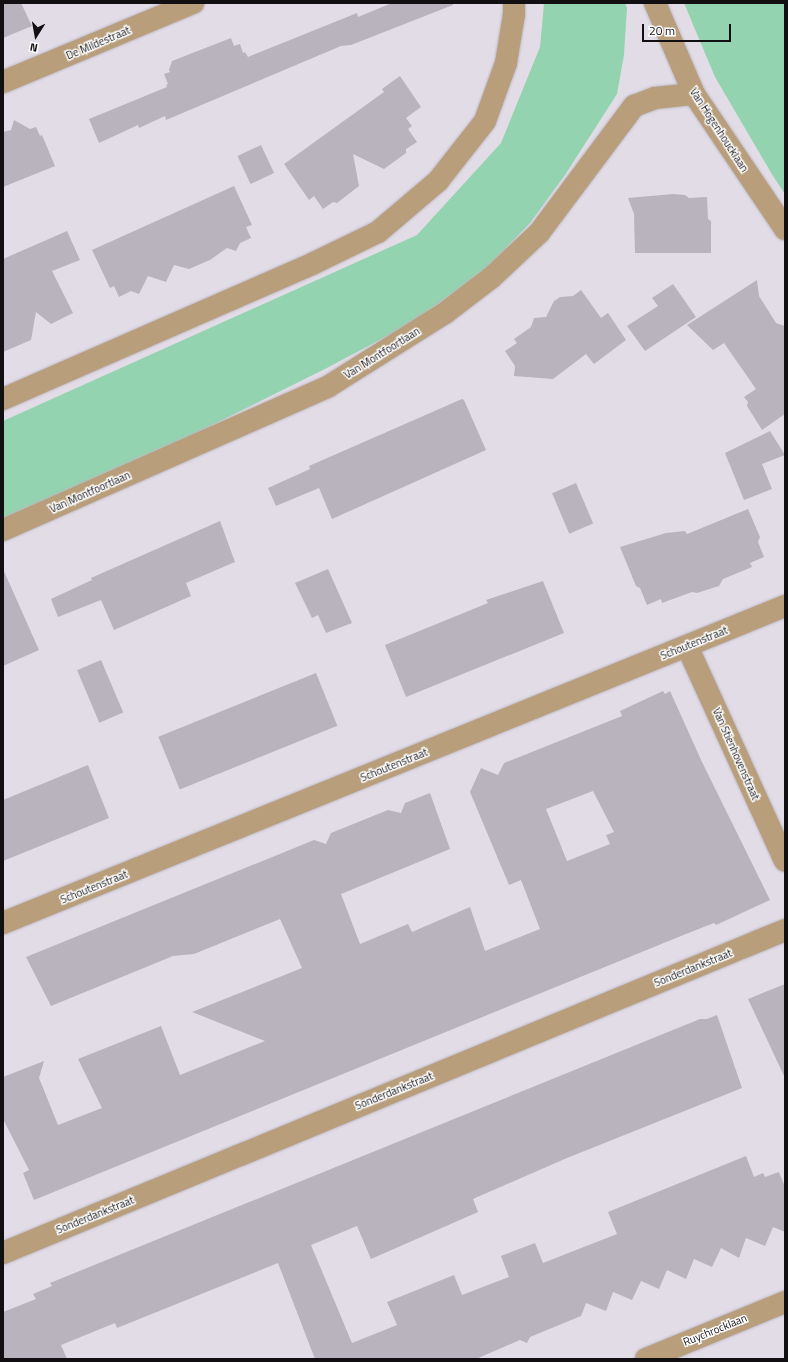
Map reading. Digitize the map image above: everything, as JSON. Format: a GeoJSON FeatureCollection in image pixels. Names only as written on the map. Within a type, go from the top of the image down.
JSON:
{"type":"FeatureCollection","features":[{"type":"Feature","properties":{"kind":"street","name":"De Mildestraat"},"geometry":{"type":"LineString","coordinates":[[3,82],[192,3]]}},
{"type":"Feature","properties":{"kind":"street"},"geometry":{"type":"LineString","coordinates":[[3,399],[312,264],[378,232],[438,181],[485,121],[506,63],[514,14],[514,3]]}},
{"type":"Feature","properties":{"kind":"street","name":"Van Hogenhoucklaan"},"geometry":{"type":"LineString","coordinates":[[655,3],[694,94],[785,229]]}},
{"type":"Feature","properties":{"kind":"street","name":"Van Montfoortlaan"},"geometry":{"type":"LineString","coordinates":[[3,530],[329,386],[445,313],[491,278],[539,233],[634,106],[655,98],[694,94]]}},
{"type":"Feature","properties":{"kind":"street","name":"Schoutenstraat"},"geometry":{"type":"LineString","coordinates":[[3,923],[785,606]]}},
{"type":"Feature","properties":{"kind":"street","name":"Van Stienhovenstraat"},"geometry":{"type":"LineString","coordinates":[[687,646],[785,861]]}},
{"type":"Feature","properties":{"kind":"street","name":"Sonderdankstraat"},"geometry":{"type":"LineString","coordinates":[[3,1253],[785,930]]}},
{"type":"Feature","properties":{"kind":"street","name":"Ruychrocklaan"},"geometry":{"type":"LineString","coordinates":[[646,1359],[785,1302]]}},
{"type":"Feature","properties":{"kind":"green space"},"geometry":{"type":"Polygon","coordinates":[[[544,3],[625,3],[627,8],[624,55],[617,94],[565,175],[530,223],[483,272],[406,326],[325,369],[194,434],[3,518],[3,421],[417,235],[501,143],[540,47],[544,3]]]}},
{"type":"Feature","properties":{"kind":"green space"},"geometry":{"type":"Polygon","coordinates":[[[684,3],[785,3],[785,194],[715,77],[684,3]]]}},
{"type":"Feature","properties":{"kind":"building"},"geometry":{"type":"Polygon","coordinates":[[[3,3],[21,3],[32,26],[3,38],[3,3]]]}},
{"type":"Feature","properties":{"kind":"building"},"geometry":{"type":"Polygon","coordinates":[[[392,3],[453,3],[453,5],[351,45],[341,46],[166,120],[165,116],[139,128],[138,125],[99,143],[89,119],[167,87],[166,85],[168,84],[164,74],[170,72],[169,70],[172,61],[231,38],[234,46],[240,44],[243,53],[245,52],[248,57],[357,13],[358,17],[392,3]]]}},
{"type":"Feature","properties":{"kind":"building"},"geometry":{"type":"Polygon","coordinates":[[[400,76],[421,107],[406,118],[412,126],[408,129],[417,142],[406,149],[406,153],[384,169],[353,154],[359,186],[337,203],[333,202],[323,209],[314,196],[309,200],[284,164],[384,92],[382,89],[400,76]]]}},
{"type":"Feature","properties":{"kind":"building"},"geometry":{"type":"Polygon","coordinates":[[[14,120],[30,129],[36,127],[40,136],[42,135],[55,166],[3,187],[3,132],[11,130],[14,120]]]}},
{"type":"Feature","properties":{"kind":"building"},"geometry":{"type":"Polygon","coordinates":[[[261,145],[274,173],[251,184],[237,156],[261,145]]]}},
{"type":"Feature","properties":{"kind":"building"},"geometry":{"type":"Polygon","coordinates":[[[234,186],[252,225],[246,227],[251,238],[240,243],[236,251],[227,248],[210,260],[189,269],[174,265],[166,282],[148,276],[139,294],[131,291],[119,297],[114,286],[110,288],[92,250],[234,186]]]}},
{"type":"Feature","properties":{"kind":"building"},"geometry":{"type":"Polygon","coordinates":[[[673,194],[685,195],[689,198],[707,197],[708,219],[711,221],[711,253],[635,253],[634,214],[628,198],[673,194]]]}},
{"type":"Feature","properties":{"kind":"building"},"geometry":{"type":"Polygon","coordinates":[[[67,231],[80,260],[52,271],[73,313],[51,324],[36,312],[31,340],[3,352],[3,259],[67,231]]]}},
{"type":"Feature","properties":{"kind":"building"},"geometry":{"type":"Polygon","coordinates":[[[757,280],[759,296],[776,323],[785,326],[785,414],[762,430],[747,406],[748,402],[744,397],[756,389],[724,343],[713,350],[687,325],[757,280]]]}},
{"type":"Feature","properties":{"kind":"building"},"geometry":{"type":"Polygon","coordinates":[[[673,284],[696,317],[645,351],[627,326],[658,306],[652,298],[673,284]]]}},
{"type":"Feature","properties":{"kind":"building"},"geometry":{"type":"Polygon","coordinates":[[[581,290],[601,318],[608,313],[626,340],[594,364],[586,354],[553,379],[514,376],[515,366],[505,351],[517,343],[514,339],[531,327],[534,318],[546,317],[554,301],[560,297],[573,296],[581,290]]]}},
{"type":"Feature","properties":{"kind":"building"},"geometry":{"type":"Polygon","coordinates":[[[462,399],[464,400],[486,450],[332,519],[319,488],[276,506],[268,488],[310,469],[309,466],[462,399]]]}},
{"type":"Feature","properties":{"kind":"building"},"geometry":{"type":"Polygon","coordinates":[[[770,431],[785,455],[762,464],[772,489],[744,500],[725,453],[770,431]]]}},
{"type":"Feature","properties":{"kind":"building"},"geometry":{"type":"Polygon","coordinates":[[[576,483],[593,524],[569,534],[552,493],[576,483]]]}},
{"type":"Feature","properties":{"kind":"building"},"geometry":{"type":"Polygon","coordinates":[[[748,509],[760,537],[758,542],[764,557],[750,563],[752,567],[723,579],[719,586],[697,593],[692,592],[662,603],[661,599],[647,605],[640,588],[636,586],[620,547],[666,533],[685,531],[687,534],[748,509]]]}},
{"type":"Feature","properties":{"kind":"building"},"geometry":{"type":"Polygon","coordinates":[[[220,521],[235,562],[186,583],[191,596],[114,630],[101,600],[58,617],[51,599],[92,580],[91,578],[220,521]]]}},
{"type":"Feature","properties":{"kind":"building"},"geometry":{"type":"Polygon","coordinates":[[[3,569],[39,650],[3,666],[3,569]]]}},
{"type":"Feature","properties":{"kind":"building"},"geometry":{"type":"Polygon","coordinates":[[[328,569],[352,623],[326,633],[318,615],[312,618],[295,583],[328,569]]]}},
{"type":"Feature","properties":{"kind":"building"},"geometry":{"type":"Polygon","coordinates":[[[543,581],[564,633],[406,697],[385,645],[488,603],[486,600],[543,581]]]}},
{"type":"Feature","properties":{"kind":"building"},"geometry":{"type":"Polygon","coordinates":[[[101,660],[123,712],[99,723],[77,670],[101,660]]]}},
{"type":"Feature","properties":{"kind":"building"},"geometry":{"type":"Polygon","coordinates":[[[316,673],[337,726],[180,790],[158,737],[316,673]]]}},
{"type":"Feature","properties":{"kind":"building"},"geometry":{"type":"Polygon","coordinates":[[[663,691],[665,694],[670,691],[702,762],[770,900],[716,925],[714,923],[681,936],[34,1200],[23,1173],[29,1170],[3,1119],[3,1077],[44,1061],[39,1078],[58,1125],[102,1108],[78,1059],[161,1026],[180,1075],[265,1041],[192,1012],[302,968],[280,919],[194,954],[173,956],[51,1006],[26,957],[314,840],[326,844],[331,833],[388,810],[401,813],[405,803],[430,793],[450,849],[341,894],[360,944],[408,924],[412,932],[470,907],[485,951],[540,929],[521,880],[509,885],[470,792],[481,768],[498,775],[504,763],[622,716],[620,711],[663,691]],[[593,791],[546,809],[567,861],[610,844],[606,835],[614,832],[593,791]]]}},
{"type":"Feature","properties":{"kind":"building"},"geometry":{"type":"Polygon","coordinates":[[[88,765],[109,818],[3,861],[3,800],[88,765]]]}},
{"type":"Feature","properties":{"kind":"building"},"geometry":{"type":"Polygon","coordinates":[[[785,984],[785,1078],[748,999],[785,984]]]}},
{"type":"Feature","properties":{"kind":"building"},"geometry":{"type":"Polygon","coordinates":[[[717,1015],[742,1088],[567,1158],[473,1199],[478,1212],[371,1259],[357,1226],[311,1245],[352,1343],[397,1325],[387,1302],[454,1275],[462,1295],[509,1277],[501,1256],[535,1243],[543,1263],[617,1234],[608,1212],[746,1156],[754,1177],[763,1173],[765,1177],[779,1172],[785,1187],[785,1232],[773,1227],[765,1246],[746,1238],[739,1258],[721,1248],[712,1267],[694,1259],[686,1279],[667,1270],[659,1289],[641,1281],[632,1300],[613,1292],[606,1311],[586,1303],[581,1316],[530,1337],[527,1343],[520,1340],[476,1359],[315,1359],[278,1263],[117,1328],[115,1323],[61,1345],[67,1359],[3,1359],[3,1312],[36,1299],[33,1294],[52,1286],[50,1283],[700,1019],[707,1019],[717,1015]]]}}]}
